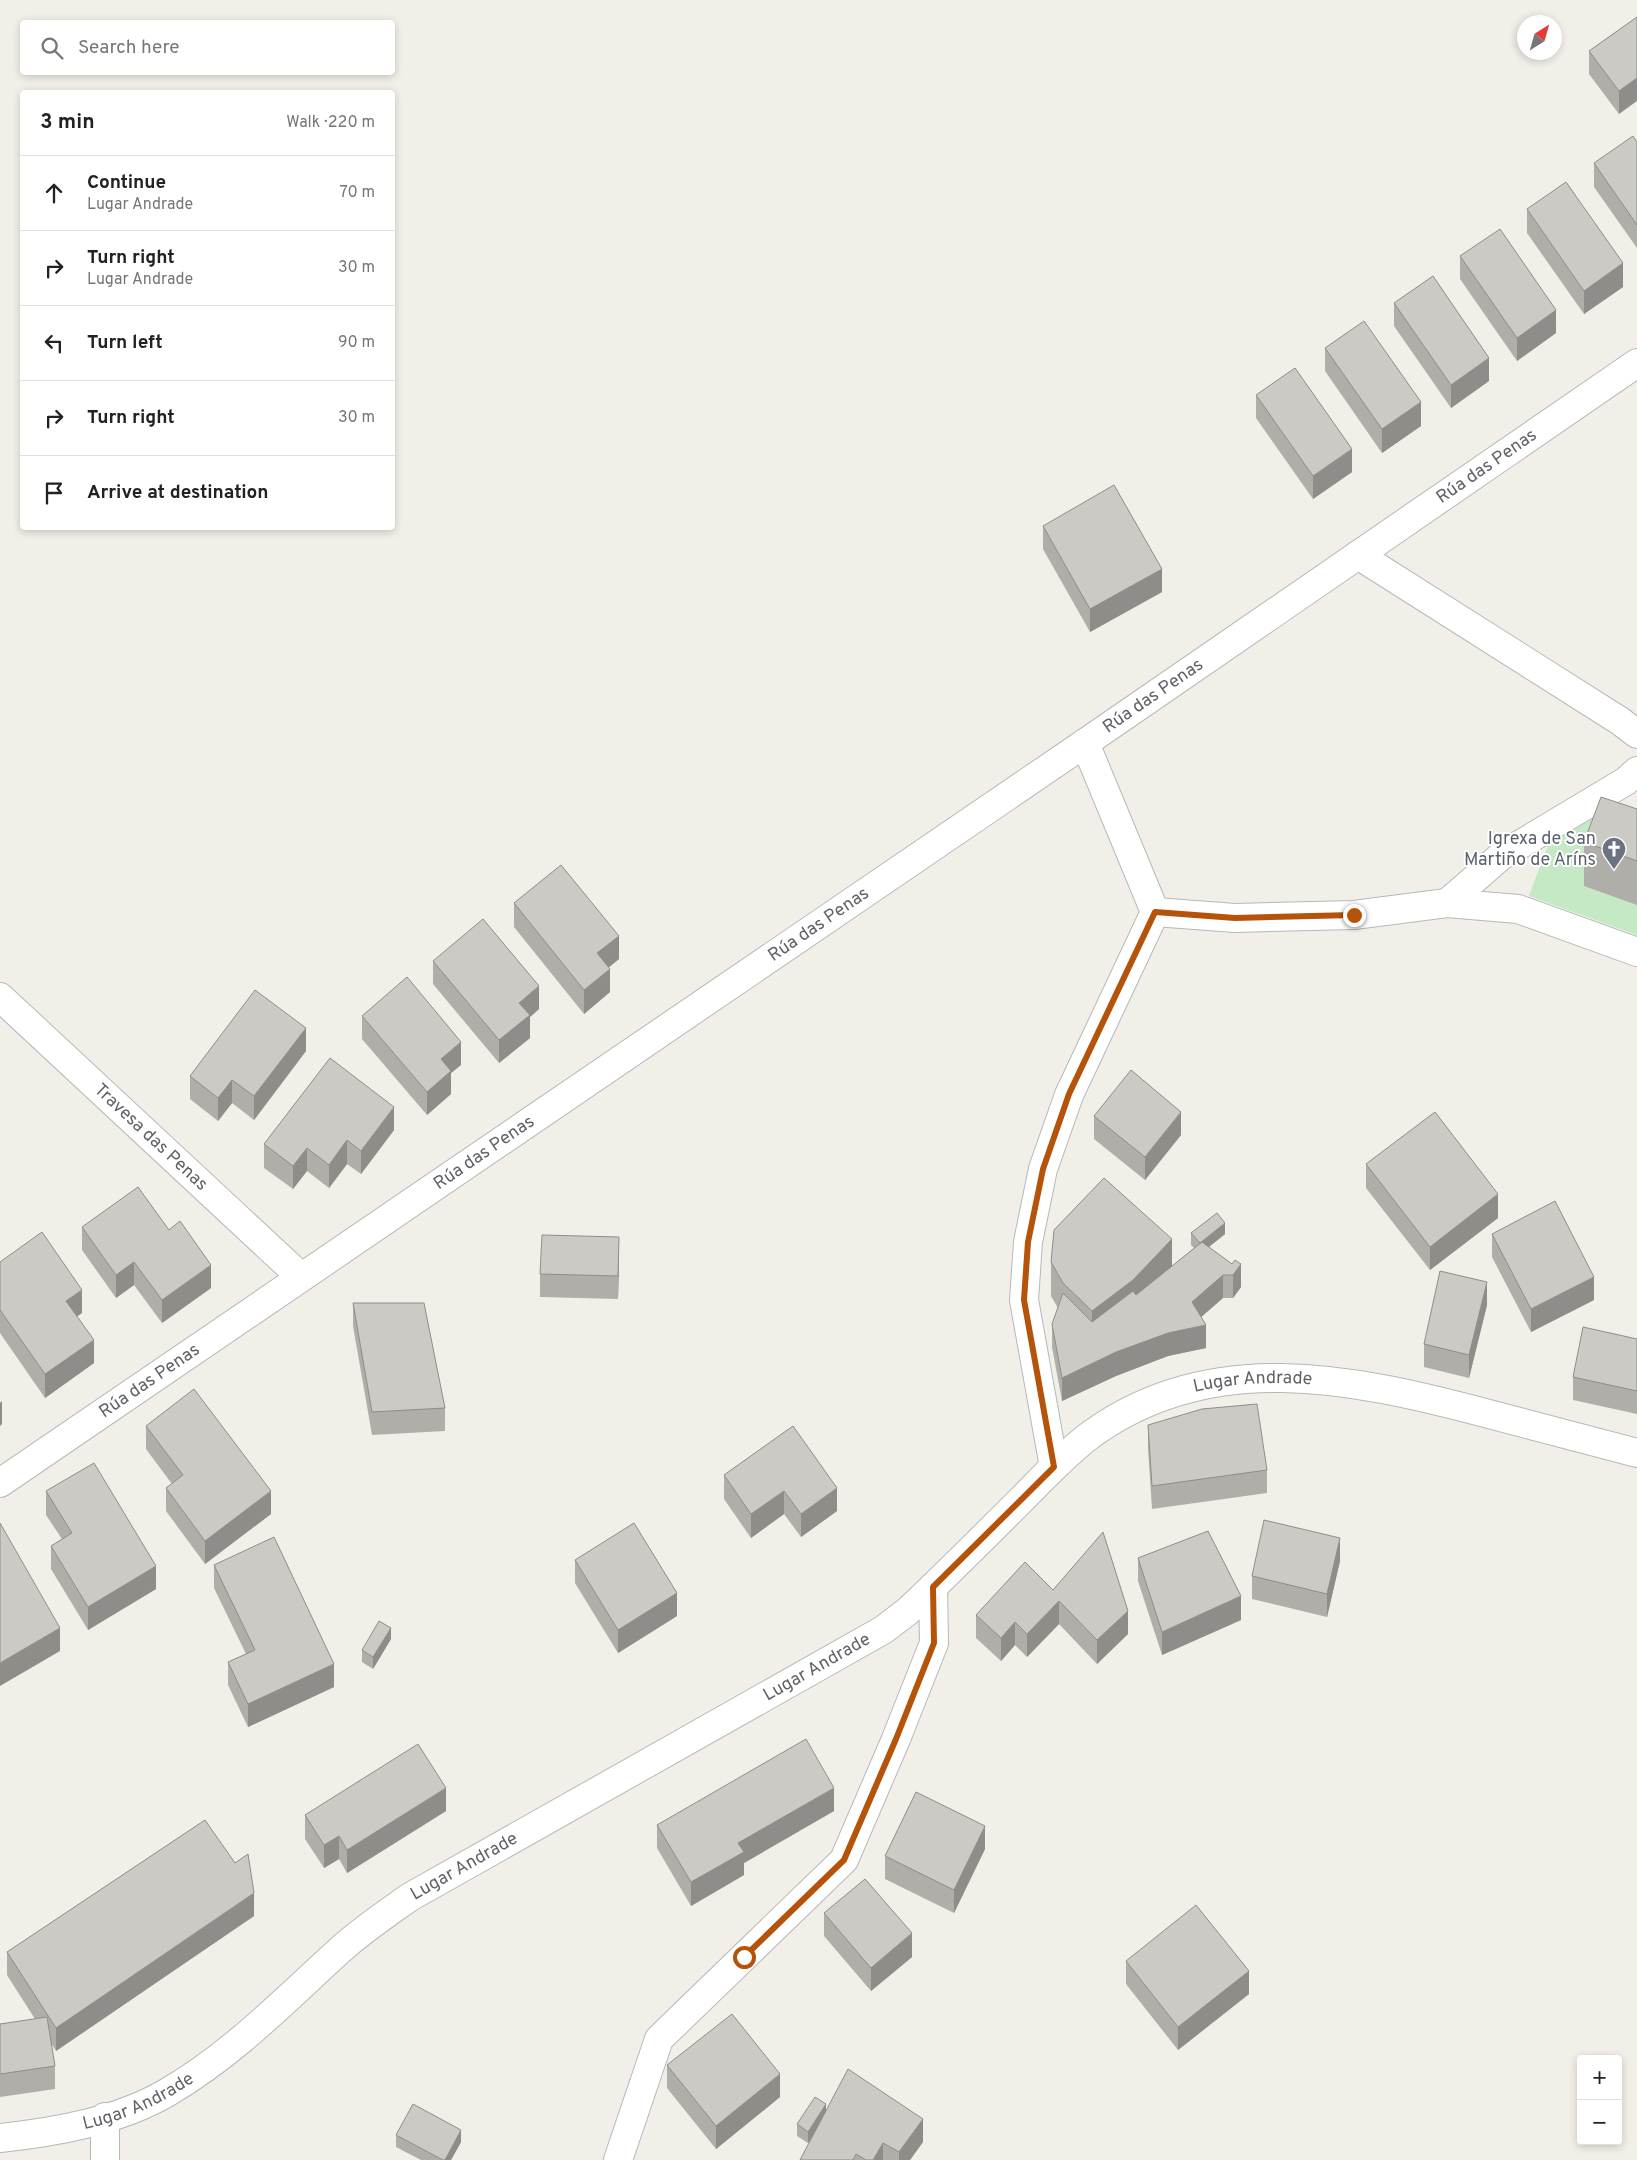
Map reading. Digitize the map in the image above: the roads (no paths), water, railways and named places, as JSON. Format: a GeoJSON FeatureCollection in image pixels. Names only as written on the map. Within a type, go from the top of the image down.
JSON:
{"type":"FeatureCollection","features":[{"type":"Feature","properties":{"kind":"street","name":"Rúa das Penas"},"geometry":{"type":"LineString","coordinates":[[0,1483],[1085,743],[1637,363]]}},
{"type":"Feature","properties":{"kind":"street"},"geometry":{"type":"LineString","coordinates":[[1358,555],[1620,721],[1637,734]]}},
{"type":"Feature","properties":{"kind":"street"},"geometry":{"type":"LineString","coordinates":[[1054,1467],[1024,1300],[1028,1242],[1043,1169],[1069,1094],[1155,912],[1085,743]]}},
{"type":"Feature","properties":{"kind":"street"},"geometry":{"type":"LineString","coordinates":[[1447,903],[1501,856],[1626,781],[1637,771]]}},
{"type":"Feature","properties":{"kind":"street"},"geometry":{"type":"LineString","coordinates":[[1155,912],[1235,918],[1354,915],[1447,903],[1518,909],[1637,952]]}},
{"type":"Feature","properties":{"kind":"street","name":"Travesa das Penas"},"geometry":{"type":"LineString","coordinates":[[0,997],[301,1277]]}},
{"type":"Feature","properties":{"kind":"street","name":"Lugar Andrade"},"geometry":{"type":"LineString","coordinates":[[0,2138],[74,2125],[105,2117],[136,2107],[167,2093],[241,2041],[341,1950],[376,1921],[410,1897],[856,1647],[883,1630],[933,1587],[1054,1467],[1088,1437],[1118,1417],[1147,1402],[1177,1392],[1211,1384],[1264,1377],[1313,1378],[1366,1385],[1423,1397],[1637,1453]]}},
{"type":"Feature","properties":{"kind":"street"},"geometry":{"type":"LineString","coordinates":[[618,2160],[659,2039],[844,1860],[896,1739],[934,1643],[933,1587]]}},
{"type":"Feature","properties":{"kind":"street"},"geometry":{"type":"LineString","coordinates":[[105,2117],[105,2160]]}},
{"type":"Feature","properties":{"kind":"place","name":"Igrexa de San Martiño de Aríns"},"geometry":{"type":"Point","coordinates":[1614,870]}}]}
